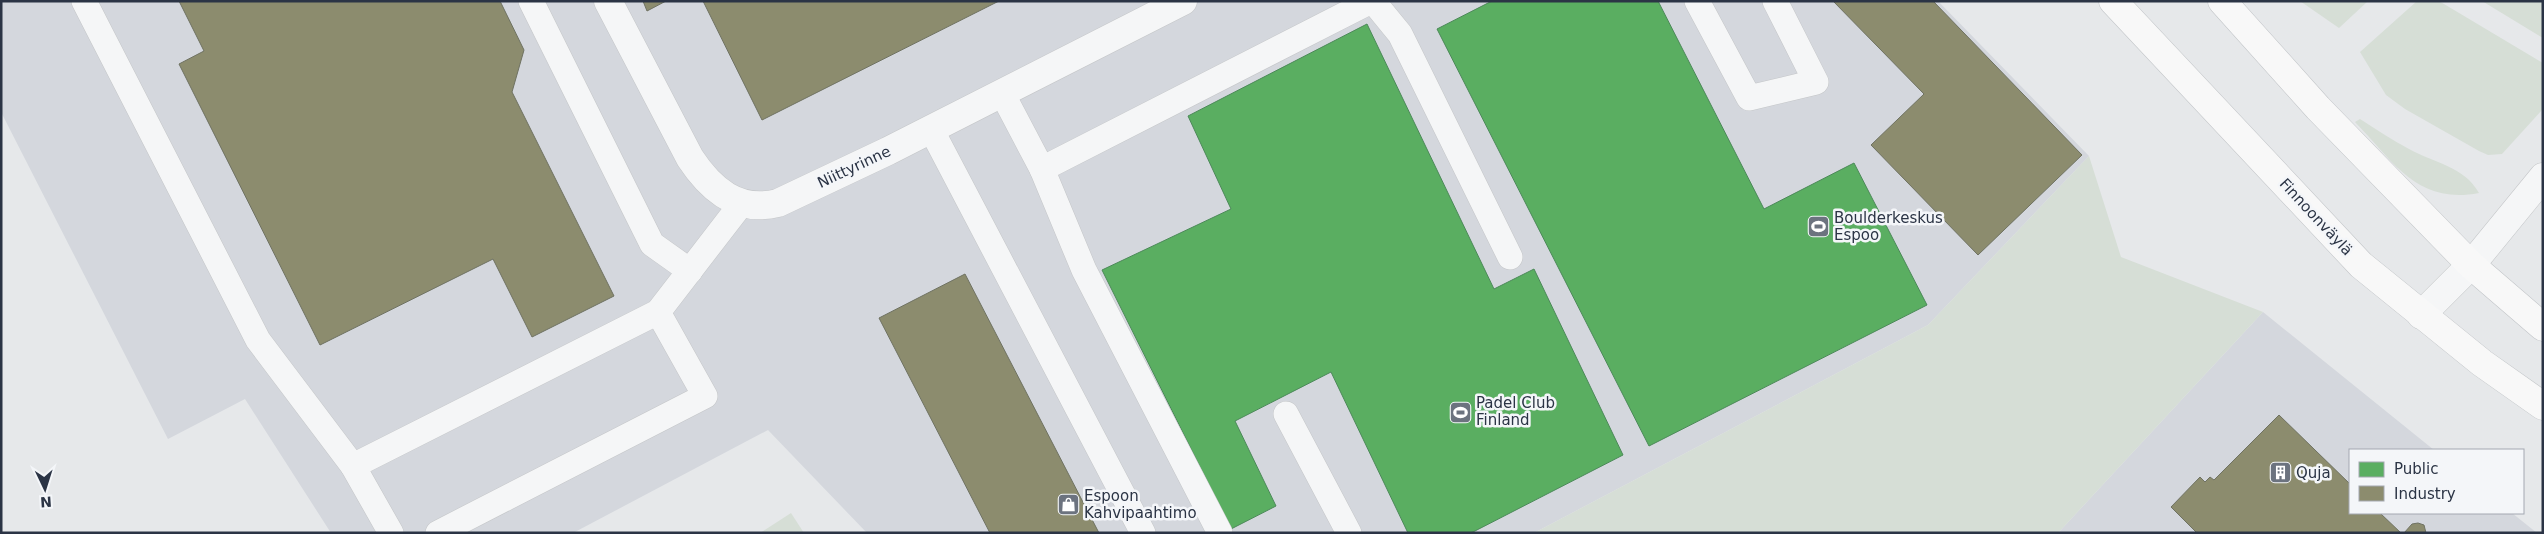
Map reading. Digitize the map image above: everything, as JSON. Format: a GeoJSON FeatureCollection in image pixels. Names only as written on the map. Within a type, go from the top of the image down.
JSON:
{"type":"FeatureCollection","features":[{"type":"Feature","properties":{"kind":"main road","name":"Finnoonväylä"},"geometry":{"type":"LineString","coordinates":[[2112,1],[2361,265],[2421,315],[2543,406]]}},
{"type":"Feature","properties":{"kind":"main road"},"geometry":{"type":"LineString","coordinates":[[2222,1],[2332,122],[2471,266],[2543,328]]}},
{"type":"Feature","properties":{"kind":"street","name":"Niittyrinne"},"geometry":{"type":"LineString","coordinates":[[608,1],[690,158],[712,185],[726,196],[742,203],[763,206],[778,203],[931,129],[1183,1]]}},
{"type":"Feature","properties":{"kind":"street"},"geometry":{"type":"LineString","coordinates":[[2421,315],[2471,266],[2543,177]]}},
{"type":"Feature","properties":{"kind":"lane"},"geometry":{"type":"LineString","coordinates":[[84,1],[258,340],[353,466],[391,533]]}},
{"type":"Feature","properties":{"kind":"lane"},"geometry":{"type":"LineString","coordinates":[[531,1],[652,244],[690,271]]}},
{"type":"Feature","properties":{"kind":"lane"},"geometry":{"type":"LineString","coordinates":[[1042,169],[1372,1],[1400,34],[1510,257]]}},
{"type":"Feature","properties":{"kind":"lane"},"geometry":{"type":"LineString","coordinates":[[1697,1],[1749,98],[1816,82],[1775,1]]}},
{"type":"Feature","properties":{"kind":"lane"},"geometry":{"type":"LineString","coordinates":[[1002,93],[1042,169],[1084,270],[1220,533]]}},
{"type":"Feature","properties":{"kind":"lane"},"geometry":{"type":"LineString","coordinates":[[931,129],[1143,533]]}},
{"type":"Feature","properties":{"kind":"lane"},"geometry":{"type":"LineString","coordinates":[[353,466],[658,312],[742,203]]}},
{"type":"Feature","properties":{"kind":"lane"},"geometry":{"type":"LineString","coordinates":[[438,533],[705,396],[658,312]]}},
{"type":"Feature","properties":{"kind":"lane"},"geometry":{"type":"LineString","coordinates":[[1286,414],[1349,533]]}},
{"type":"Feature","properties":{"kind":"shaded area"},"geometry":{"type":"Polygon","coordinates":[[[1,1],[1938,1],[2089,156],[1928,325],[1534,533],[867,533],[768,430],[573,533],[331,533],[245,399],[168,439],[1,112],[1,1]]]}},
{"type":"Feature","properties":{"kind":"shaded area"},"geometry":{"type":"Polygon","coordinates":[[[2300,1],[2368,1],[2339,28],[2300,1]]]}},
{"type":"Feature","properties":{"kind":"shaded area"},"geometry":{"type":"Polygon","coordinates":[[[2417,1],[2438,1],[2543,63],[2543,109],[2502,154],[2488,155],[2479,151],[2405,109],[2386,95],[2360,52],[2417,1]]]}},
{"type":"Feature","properties":{"kind":"shaded area"},"geometry":{"type":"Polygon","coordinates":[[[2482,1],[2543,1],[2543,38],[2482,1]]]}},
{"type":"Feature","properties":{"kind":"shaded area"},"geometry":{"type":"Polygon","coordinates":[[[2360,119],[2409,149],[2457,171],[2473,184],[2479,193],[2457,195],[2439,193],[2408,177],[2355,122],[2360,119]]]}},
{"type":"Feature","properties":{"kind":"shaded area"},"geometry":{"type":"Polygon","coordinates":[[[2089,156],[2121,257],[2263,312],[2058,533],[1534,533],[1928,325],[2089,156]]]}},
{"type":"Feature","properties":{"kind":"shaded area"},"geometry":{"type":"Polygon","coordinates":[[[2263,312],[2433,449],[2349,449],[2349,514],[2513,514],[2537,533],[2058,533],[2263,312]]]}},
{"type":"Feature","properties":{"kind":"shaded area"},"geometry":{"type":"Polygon","coordinates":[[[791,513],[804,533],[760,533],[791,513]]]}},
{"type":"Feature","properties":{"kind":"building: Public"},"geometry":{"type":"Polygon","coordinates":[[[1492,1],[1658,1],[1764,209],[1854,163],[1927,305],[1649,446],[1437,29],[1492,1]]]}},
{"type":"Feature","properties":{"kind":"building: Public"},"geometry":{"type":"Polygon","coordinates":[[[1367,24],[1494,289],[1534,269],[1623,455],[1471,533],[1408,533],[1331,372],[1235,421],[1276,506],[1231,529],[1102,270],[1231,209],[1188,116],[1367,24]]]}},
{"type":"Feature","properties":{"kind":"building: Industry"},"geometry":{"type":"Polygon","coordinates":[[[179,1],[500,1],[524,50],[512,92],[614,296],[532,337],[493,259],[320,345],[179,64],[204,51],[179,1]]]}},
{"type":"Feature","properties":{"kind":"building: Industry"},"geometry":{"type":"Polygon","coordinates":[[[643,1],[666,1],[647,11],[643,1]]]}},
{"type":"Feature","properties":{"kind":"building: Industry"},"geometry":{"type":"Polygon","coordinates":[[[703,1],[999,1],[762,120],[703,1]]]}},
{"type":"Feature","properties":{"kind":"building: Industry"},"geometry":{"type":"Polygon","coordinates":[[[1833,1],[1933,1],[2082,155],[1978,255],[1871,145],[1924,94],[1833,1]]]}},
{"type":"Feature","properties":{"kind":"building: Industry"},"geometry":{"type":"Polygon","coordinates":[[[965,274],[1099,533],[990,533],[879,318],[965,274]]]}},
{"type":"Feature","properties":{"kind":"building: Industry","name":"Quja"},"geometry":{"type":"Polygon","coordinates":[[[2279,415],[2349,483],[2349,514],[2381,514],[2401,533],[2197,533],[2171,507],[2200,477],[2205,482],[2210,477],[2214,480],[2279,415]]]}},
{"type":"Feature","properties":{"kind":"building: Industry"},"geometry":{"type":"Polygon","coordinates":[[[2412,524],[2424,525],[2426,533],[2404,533],[2412,524]]]}},
{"type":"Feature","properties":{"kind":"place","name":"Boulderkeskus Espoo"},"geometry":{"type":"Point","coordinates":[1818,227]}},
{"type":"Feature","properties":{"kind":"place","name":"Padel Club Finland"},"geometry":{"type":"Point","coordinates":[1460,412]}},
{"type":"Feature","properties":{"kind":"place","name":"Quja"},"geometry":{"type":"Point","coordinates":[2280,473]}},
{"type":"Feature","properties":{"kind":"place","name":"Espoon Kahvipaahtimo"},"geometry":{"type":"Point","coordinates":[1068,505]}}]}
